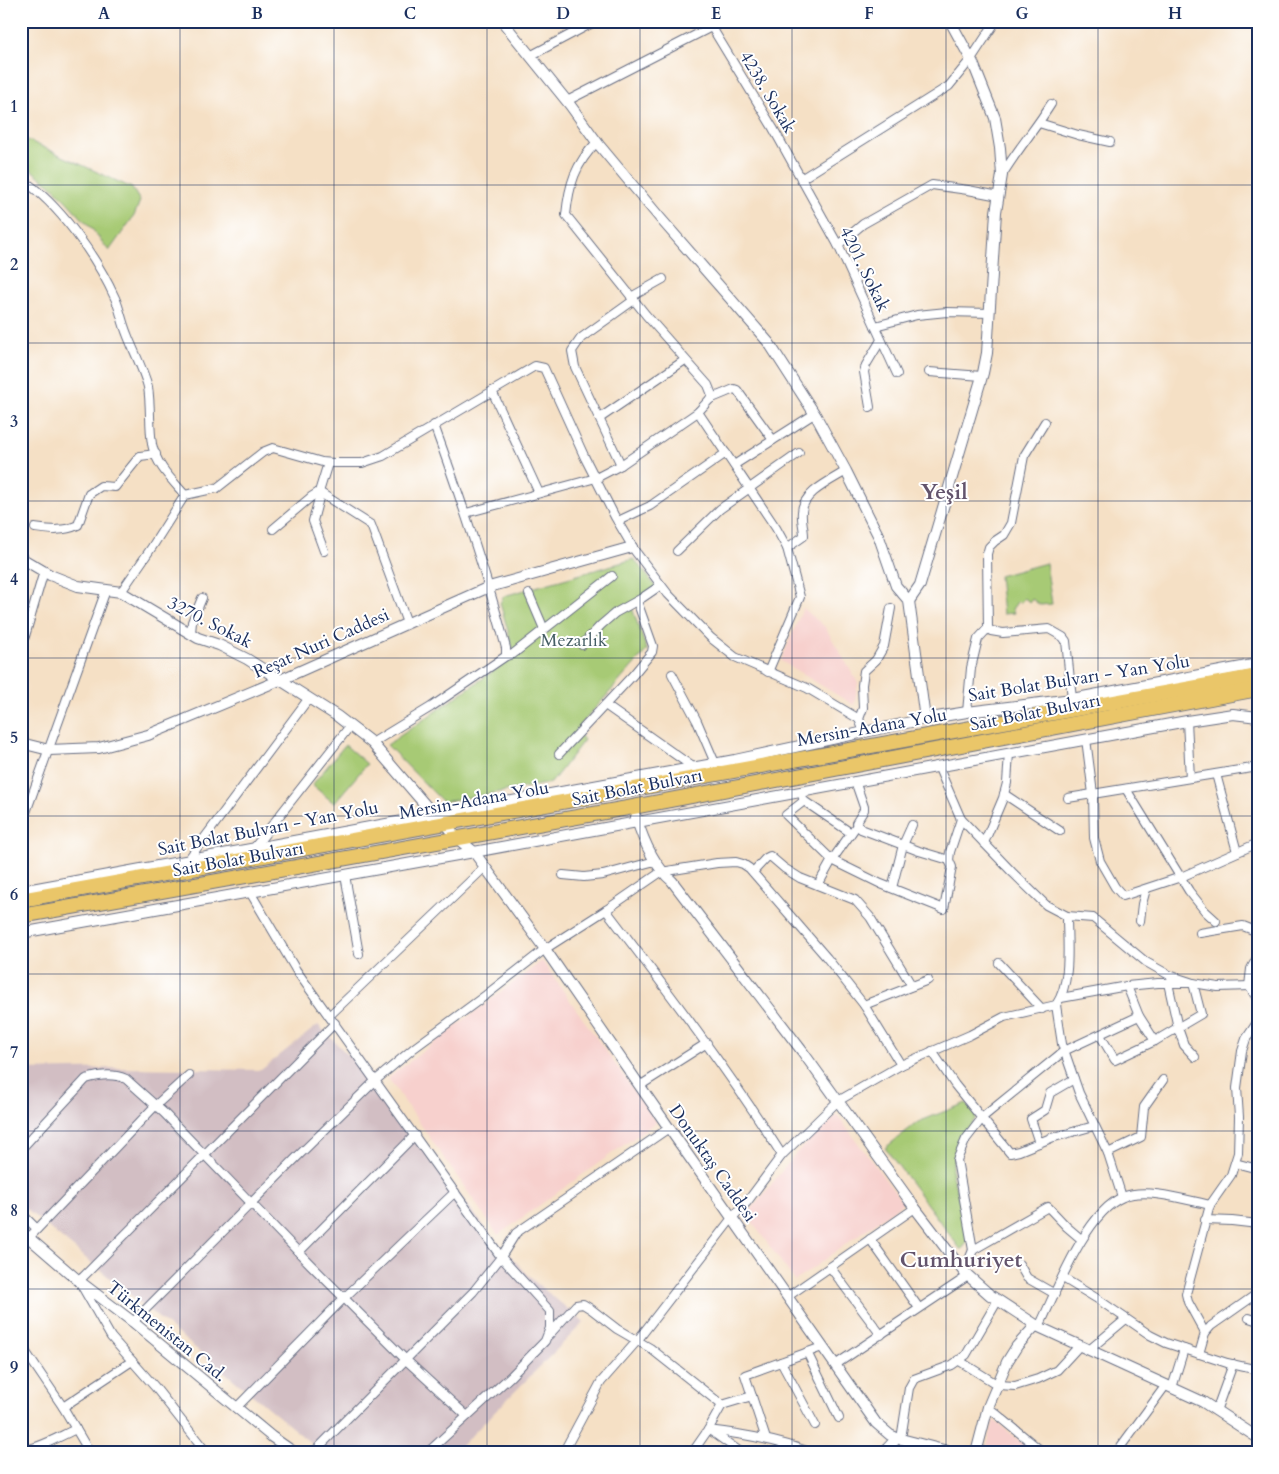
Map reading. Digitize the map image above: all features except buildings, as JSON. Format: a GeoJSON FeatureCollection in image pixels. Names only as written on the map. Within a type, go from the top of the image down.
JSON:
{"type":"FeatureCollection","features":[{"type":"Feature","properties":{"kind":"highway","name":"Mersin-Adana Yolu"},"geometry":{"type":"LineString","coordinates":[[21,900],[1258,676]]}},
{"type":"Feature","properties":{"kind":"highway","name":"Sait Bolat Bulvarı"},"geometry":{"type":"LineString","coordinates":[[21,916],[633,808],[1258,689]]}},
{"type":"Feature","properties":{"kind":"street"},"geometry":{"type":"LineString","coordinates":[[502,21],[567,101],[597,142],[660,218],[769,343],[814,414],[846,471],[879,537],[896,586],[909,600],[925,719]]}},
{"type":"Feature","properties":{"kind":"street"},"geometry":{"type":"LineString","coordinates":[[530,56],[596,21]]}},
{"type":"Feature","properties":{"kind":"street"},"geometry":{"type":"LineString","coordinates":[[567,101],[710,24],[722,21]]}},
{"type":"Feature","properties":{"kind":"street"},"geometry":{"type":"LineString","coordinates":[[909,600],[920,585],[982,376],[987,353],[1002,175],[995,118],[971,59],[950,21]]}},
{"type":"Feature","properties":{"kind":"street"},"geometry":{"type":"LineString","coordinates":[[801,179],[949,86],[971,59],[996,21]]}},
{"type":"Feature","properties":{"kind":"street"},"geometry":{"type":"LineString","coordinates":[[1240,21],[1258,26]]}},
{"type":"Feature","properties":{"kind":"street","name":"4238. Sokak"},"geometry":{"type":"LineString","coordinates":[[710,24],[773,128],[801,179]]}},
{"type":"Feature","properties":{"kind":"street"},"geometry":{"type":"LineString","coordinates":[[1002,175],[1011,159],[1052,104]]}},
{"type":"Feature","properties":{"kind":"street"},"geometry":{"type":"LineString","coordinates":[[1039,123],[1078,135],[1110,142]]}},
{"type":"Feature","properties":{"kind":"street"},"geometry":{"type":"LineString","coordinates":[[597,142],[580,162],[572,180],[566,215],[633,299],[708,385],[712,394],[710,399]]}},
{"type":"Feature","properties":{"kind":"street"},"geometry":{"type":"LineString","coordinates":[[21,179],[62,216],[100,268],[116,299],[126,332],[148,385],[152,445],[161,467],[185,495]]}},
{"type":"Feature","properties":{"kind":"street","name":"4201. Sokak"},"geometry":{"type":"LineString","coordinates":[[801,179],[838,245],[897,374]]}},
{"type":"Feature","properties":{"kind":"street"},"geometry":{"type":"LineString","coordinates":[[838,245],[863,224],[932,185],[999,196]]}},
{"type":"Feature","properties":{"kind":"street"},"geometry":{"type":"LineString","coordinates":[[622,465],[575,367],[572,351],[581,338],[663,279]]}},
{"type":"Feature","properties":{"kind":"street"},"geometry":{"type":"LineString","coordinates":[[875,326],[917,315],[947,312],[990,313]]}},
{"type":"Feature","properties":{"kind":"street"},"geometry":{"type":"LineString","coordinates":[[870,406],[864,372],[868,359],[881,340]]}},
{"type":"Feature","properties":{"kind":"street"},"geometry":{"type":"LineString","coordinates":[[600,418],[685,360]]}},
{"type":"Feature","properties":{"kind":"street"},"geometry":{"type":"LineString","coordinates":[[122,592],[185,495],[217,488],[263,452],[274,448],[328,462],[362,463],[383,456],[536,366],[544,368],[585,458],[632,547],[668,594],[711,638],[735,657],[807,688],[859,719],[864,732]]}},
{"type":"Feature","properties":{"kind":"street"},"geometry":{"type":"LineString","coordinates":[[929,372],[982,376]]}},
{"type":"Feature","properties":{"kind":"street"},"geometry":{"type":"LineString","coordinates":[[466,513],[596,478],[622,465],[698,412],[710,399],[734,389],[737,390],[773,440]]}},
{"type":"Feature","properties":{"kind":"street"},"geometry":{"type":"LineString","coordinates":[[492,391],[539,494]]}},
{"type":"Feature","properties":{"kind":"street"},"geometry":{"type":"LineString","coordinates":[[698,412],[776,528],[786,548],[800,597],[768,672]]}},
{"type":"Feature","properties":{"kind":"street"},"geometry":{"type":"LineString","coordinates":[[734,465],[814,414]]}},
{"type":"Feature","properties":{"kind":"street"},"geometry":{"type":"LineString","coordinates":[[967,712],[973,661],[978,639],[988,628],[987,554],[989,548],[1004,535],[1011,523],[1024,456],[1045,422]]}},
{"type":"Feature","properties":{"kind":"street"},"geometry":{"type":"LineString","coordinates":[[434,425],[466,513],[489,587],[506,648],[506,656]]}},
{"type":"Feature","properties":{"kind":"street"},"geometry":{"type":"LineString","coordinates":[[618,521],[650,506],[726,453]]}},
{"type":"Feature","properties":{"kind":"street"},"geometry":{"type":"LineString","coordinates":[[677,551],[720,509],[799,453]]}},
{"type":"Feature","properties":{"kind":"street"},"geometry":{"type":"LineString","coordinates":[[35,528],[56,531],[68,530],[78,525],[89,494],[101,486],[115,487],[140,456],[156,454]]}},
{"type":"Feature","properties":{"kind":"street"},"geometry":{"type":"LineString","coordinates":[[324,551],[313,521],[328,462]]}},
{"type":"Feature","properties":{"kind":"street"},"geometry":{"type":"LineString","coordinates":[[786,548],[804,536],[802,512],[803,504],[808,496],[846,471]]}},
{"type":"Feature","properties":{"kind":"street"},"geometry":{"type":"LineString","coordinates":[[273,529],[319,492]]}},
{"type":"Feature","properties":{"kind":"street"},"geometry":{"type":"LineString","coordinates":[[319,492],[371,526],[407,623]]}},
{"type":"Feature","properties":{"kind":"street","name":"Reşat Nuri Caddesi"},"geometry":{"type":"LineString","coordinates":[[21,743],[49,750],[99,748],[148,735],[280,680],[489,587],[632,547]]}},
{"type":"Feature","properties":{"kind":"street","name":"3270. Sokak"},"geometry":{"type":"LineString","coordinates":[[21,558],[44,571],[78,586],[122,592],[198,638],[220,645],[247,659],[309,698],[372,743],[433,814],[446,824],[458,839],[474,852]]}},
{"type":"Feature","properties":{"kind":"street"},"geometry":{"type":"LineString","coordinates":[[21,650],[44,571]]}},
{"type":"Feature","properties":{"kind":"street"},"geometry":{"type":"LineString","coordinates":[[372,743],[431,707],[506,656],[513,654],[612,576]]}},
{"type":"Feature","properties":{"kind":"street"},"geometry":{"type":"LineString","coordinates":[[582,645],[615,613],[661,585]]}},
{"type":"Feature","properties":{"kind":"street"},"geometry":{"type":"LineString","coordinates":[[21,826],[106,590]]}},
{"type":"Feature","properties":{"kind":"street"},"geometry":{"type":"LineString","coordinates":[[529,594],[544,629]]}},
{"type":"Feature","properties":{"kind":"street"},"geometry":{"type":"LineString","coordinates":[[191,634],[192,622],[202,598]]}},
{"type":"Feature","properties":{"kind":"street"},"geometry":{"type":"LineString","coordinates":[[559,754],[652,652],[653,646],[637,601]]}},
{"type":"Feature","properties":{"kind":"street"},"geometry":{"type":"LineString","coordinates":[[859,719],[863,708],[862,685],[864,671],[876,660],[884,646],[891,608]]}},
{"type":"Feature","properties":{"kind":"street"},"geometry":{"type":"LineString","coordinates":[[988,628],[991,631],[1003,633],[1049,629],[1063,637],[1066,641],[1072,699]]}},
{"type":"Feature","properties":{"kind":"street","name":"Sait Bolat Bulvarı - Yan Yolu"},"geometry":{"type":"LineString","coordinates":[[21,891],[715,763],[925,719],[1072,699],[1258,664]]}},
{"type":"Feature","properties":{"kind":"street"},"geometry":{"type":"LineString","coordinates":[[672,674],[697,721],[715,763]]}},
{"type":"Feature","properties":{"kind":"street"},"geometry":{"type":"LineString","coordinates":[[188,860],[309,698]]}},
{"type":"Feature","properties":{"kind":"street"},"geometry":{"type":"LineString","coordinates":[[605,705],[693,767]]}},
{"type":"Feature","properties":{"kind":"street"},"geometry":{"type":"LineString","coordinates":[[21,933],[638,821],[803,796],[855,781],[1187,721],[1233,714],[1258,717]]}},
{"type":"Feature","properties":{"kind":"street"},"geometry":{"type":"LineString","coordinates":[[1187,721],[1190,778]]}},
{"type":"Feature","properties":{"kind":"street"},"geometry":{"type":"LineString","coordinates":[[254,848],[350,726]]}},
{"type":"Feature","properties":{"kind":"street"},"geometry":{"type":"LineString","coordinates":[[1086,739],[1093,794],[1094,838],[1100,861],[1114,887],[1123,896],[1181,877],[1258,843]]}},
{"type":"Feature","properties":{"kind":"street"},"geometry":{"type":"LineString","coordinates":[[984,843],[1004,794],[1007,783],[1009,753]]}},
{"type":"Feature","properties":{"kind":"street"},"geometry":{"type":"LineString","coordinates":[[938,766],[961,819],[1046,905],[1067,916],[1093,918],[1146,962],[1169,975],[1193,983]]}},
{"type":"Feature","properties":{"kind":"street"},"geometry":{"type":"LineString","coordinates":[[1068,798],[1258,767]]}},
{"type":"Feature","properties":{"kind":"street"},"geometry":{"type":"LineString","coordinates":[[1216,774],[1237,852]]}},
{"type":"Feature","properties":{"kind":"street"},"geometry":{"type":"LineString","coordinates":[[818,885],[832,860],[857,825],[856,823],[864,810],[855,781]]}},
{"type":"Feature","properties":{"kind":"street"},"geometry":{"type":"LineString","coordinates":[[1126,789],[1189,891],[1216,921]]}},
{"type":"Feature","properties":{"kind":"street"},"geometry":{"type":"LineString","coordinates":[[1004,794],[1060,832]]}},
{"type":"Feature","properties":{"kind":"street"},"geometry":{"type":"LineString","coordinates":[[803,796],[786,816],[832,860],[892,888],[944,909],[952,867],[950,852],[961,819]]}},
{"type":"Feature","properties":{"kind":"street"},"geometry":{"type":"LineString","coordinates":[[803,796],[851,833]]}},
{"type":"Feature","properties":{"kind":"street"},"geometry":{"type":"LineString","coordinates":[[633,808],[649,851],[661,872],[672,881],[966,1274],[998,1300],[1037,1326],[1204,1402],[1258,1437]]}},
{"type":"Feature","properties":{"kind":"street"},"geometry":{"type":"LineString","coordinates":[[857,825],[861,829],[903,845],[950,860]]}},
{"type":"Feature","properties":{"kind":"street"},"geometry":{"type":"LineString","coordinates":[[892,888],[903,845],[912,825]]}},
{"type":"Feature","properties":{"kind":"street","name":"Donuktaş Caddesi"},"geometry":{"type":"LineString","coordinates":[[474,852],[545,949],[876,1422],[890,1435],[899,1439],[955,1453]]}},
{"type":"Feature","properties":{"kind":"street"},"geometry":{"type":"LineString","coordinates":[[753,872],[770,856],[800,878],[855,900],[863,908],[912,986]]}},
{"type":"Feature","properties":{"kind":"street"},"geometry":{"type":"LineString","coordinates":[[564,875],[584,877],[603,875],[655,861]]}},
{"type":"Feature","properties":{"kind":"street"},"geometry":{"type":"LineString","coordinates":[[133,1322],[376,1080],[414,1048],[545,949],[661,872],[736,862],[743,864],[753,872],[827,958],[864,1005],[901,1065]]}},
{"type":"Feature","properties":{"kind":"street"},"geometry":{"type":"LineString","coordinates":[[330,1016],[485,867]]}},
{"type":"Feature","properties":{"kind":"street"},"geometry":{"type":"LineString","coordinates":[[344,875],[358,954]]}},
{"type":"Feature","properties":{"kind":"street"},"geometry":{"type":"LineString","coordinates":[[1140,921],[1146,889]]}},
{"type":"Feature","properties":{"kind":"street"},"geometry":{"type":"LineString","coordinates":[[250,892],[296,970],[501,1257],[550,1311],[550,1328],[544,1341]]}},
{"type":"Feature","properties":{"kind":"street"},"geometry":{"type":"LineString","coordinates":[[606,910],[707,1043],[754,1110],[782,1155]]}},
{"type":"Feature","properties":{"kind":"street"},"geometry":{"type":"LineString","coordinates":[[563,1453],[601,1382],[637,1340],[782,1155],[838,1101],[901,1065],[970,1035],[1004,1017],[1056,1005],[1061,998],[1066,977],[1067,916]]}},
{"type":"Feature","properties":{"kind":"street"},"geometry":{"type":"LineString","coordinates":[[1200,933],[1243,926],[1258,932]]}},
{"type":"Feature","properties":{"kind":"street"},"geometry":{"type":"LineString","coordinates":[[1258,958],[1252,969],[1250,986],[1258,998]]}},
{"type":"Feature","properties":{"kind":"street"},"geometry":{"type":"LineString","coordinates":[[999,963],[1042,1009]]}},
{"type":"Feature","properties":{"kind":"street"},"geometry":{"type":"LineString","coordinates":[[864,1005],[928,980]]}},
{"type":"Feature","properties":{"kind":"street"},"geometry":{"type":"LineString","coordinates":[[1061,998],[1127,986],[1168,983],[1193,983],[1218,987],[1250,986]]}},
{"type":"Feature","properties":{"kind":"street"},"geometry":{"type":"LineString","coordinates":[[1168,983],[1178,1028],[1184,1045],[1195,1057]]}},
{"type":"Feature","properties":{"kind":"street"},"geometry":{"type":"LineString","coordinates":[[1100,1034],[1115,1060],[1155,1041],[1201,1014],[1193,983]]}},
{"type":"Feature","properties":{"kind":"street"},"geometry":{"type":"LineString","coordinates":[[1127,986],[1139,1016],[1155,1041]]}},
{"type":"Feature","properties":{"kind":"street"},"geometry":{"type":"LineString","coordinates":[[1056,1005],[1064,1051],[1079,1094],[1108,1153],[1122,1197]]}},
{"type":"Feature","properties":{"kind":"street"},"geometry":{"type":"LineString","coordinates":[[835,1366],[966,1274],[973,1250],[957,1160],[966,1139],[983,1118],[1064,1051],[1139,1016]]}},
{"type":"Feature","properties":{"kind":"street"},"geometry":{"type":"LineString","coordinates":[[1205,1333],[1188,1302],[1186,1294],[1210,1205],[1231,1175],[1238,1153],[1237,1088],[1242,1051],[1246,1039],[1258,1021]]}},
{"type":"Feature","properties":{"kind":"street"},"geometry":{"type":"LineString","coordinates":[[207,1453],[155,1386],[111,1337],[79,1281],[335,1023]]}},
{"type":"Feature","properties":{"kind":"street"},"geometry":{"type":"LineString","coordinates":[[641,1086],[707,1043]]}},
{"type":"Feature","properties":{"kind":"street"},"geometry":{"type":"LineString","coordinates":[[932,1051],[955,1085],[1010,1153],[1094,1126]]}},
{"type":"Feature","properties":{"kind":"street"},"geometry":{"type":"LineString","coordinates":[[21,1149],[86,1079],[97,1075],[119,1076],[126,1079],[156,1105],[406,1360],[467,1416]]}},
{"type":"Feature","properties":{"kind":"street"},"geometry":{"type":"LineString","coordinates":[[21,1246],[25,1234],[36,1228],[156,1105],[189,1075]]}},
{"type":"Feature","properties":{"kind":"street"},"geometry":{"type":"LineString","coordinates":[[1039,1143],[1031,1119],[1045,1110],[1050,1093],[1074,1079]]}},
{"type":"Feature","properties":{"kind":"street"},"geometry":{"type":"LineString","coordinates":[[1108,1153],[1141,1137],[1144,1107],[1163,1080]]}},
{"type":"Feature","properties":{"kind":"street"},"geometry":{"type":"LineString","coordinates":[[313,1453],[473,1292],[501,1257],[516,1234],[669,1128]]}},
{"type":"Feature","properties":{"kind":"street"},"geometry":{"type":"LineString","coordinates":[[299,1252],[415,1135]]}},
{"type":"Feature","properties":{"kind":"street"},"geometry":{"type":"LineString","coordinates":[[1235,1163],[1258,1170]]}},
{"type":"Feature","properties":{"kind":"street"},"geometry":{"type":"LineString","coordinates":[[236,1408],[344,1298],[455,1192]]}},
{"type":"Feature","properties":{"kind":"street"},"geometry":{"type":"LineString","coordinates":[[976,1453],[988,1407],[1006,1362],[1017,1346],[1037,1326],[1055,1294],[1081,1239],[1102,1211],[1122,1197],[1144,1193],[1210,1205]]}},
{"type":"Feature","properties":{"kind":"street"},"geometry":{"type":"LineString","coordinates":[[787,1297],[915,1208]]}},
{"type":"Feature","properties":{"kind":"street"},"geometry":{"type":"LineString","coordinates":[[973,1250],[1048,1208],[1081,1239]]}},
{"type":"Feature","properties":{"kind":"street"},"geometry":{"type":"LineString","coordinates":[[21,1213],[36,1228]]}},
{"type":"Feature","properties":{"kind":"street"},"geometry":{"type":"LineString","coordinates":[[1205,1220],[1258,1224]]}},
{"type":"Feature","properties":{"kind":"street","name":"Türkmenistan Cad."},"geometry":{"type":"LineString","coordinates":[[25,1234],[79,1281],[133,1322],[272,1437],[295,1453]]}},
{"type":"Feature","properties":{"kind":"street"},"geometry":{"type":"LineString","coordinates":[[870,1239],[919,1308]]}},
{"type":"Feature","properties":{"kind":"street"},"geometry":{"type":"LineString","coordinates":[[1019,1264],[1027,1278],[1055,1294]]}},
{"type":"Feature","properties":{"kind":"street"},"geometry":{"type":"LineString","coordinates":[[830,1267],[881,1335]]}},
{"type":"Feature","properties":{"kind":"street"},"geometry":{"type":"LineString","coordinates":[[1063,1278],[1150,1335],[1166,1343],[1258,1370]]}},
{"type":"Feature","properties":{"kind":"street"},"geometry":{"type":"LineString","coordinates":[[1199,1354],[1205,1333],[1215,1323],[1258,1293]]}},
{"type":"Feature","properties":{"kind":"street"},"geometry":{"type":"LineString","coordinates":[[883,1453],[899,1439],[909,1388],[914,1379],[952,1365],[966,1355],[998,1300]]}},
{"type":"Feature","properties":{"kind":"street"},"geometry":{"type":"LineString","coordinates":[[427,1453],[511,1376],[576,1305],[583,1304],[616,1329],[650,1348],[722,1405]]}},
{"type":"Feature","properties":{"kind":"street"},"geometry":{"type":"LineString","coordinates":[[1249,1318],[1258,1320]]}},
{"type":"Feature","properties":{"kind":"street"},"geometry":{"type":"LineString","coordinates":[[958,1360],[998,1385],[1015,1386],[1038,1379],[1057,1370],[1084,1348],[1126,1319]]}},
{"type":"Feature","properties":{"kind":"street"},"geometry":{"type":"LineString","coordinates":[[21,1345],[90,1453]]}},
{"type":"Feature","properties":{"kind":"street"},"geometry":{"type":"LineString","coordinates":[[766,1439],[745,1374],[822,1347]]}},
{"type":"Feature","properties":{"kind":"street"},"geometry":{"type":"LineString","coordinates":[[1116,1453],[1169,1386],[1184,1349]]}},
{"type":"Feature","properties":{"kind":"street"},"geometry":{"type":"LineString","coordinates":[[807,1352],[839,1418]]}},
{"type":"Feature","properties":{"kind":"street"},"geometry":{"type":"LineString","coordinates":[[63,1408],[132,1361]]}},
{"type":"Feature","properties":{"kind":"street"},"geometry":{"type":"LineString","coordinates":[[781,1362],[815,1425]]}},
{"type":"Feature","properties":{"kind":"street"},"geometry":{"type":"LineString","coordinates":[[1216,1410],[1233,1364]]}},
{"type":"Feature","properties":{"kind":"street"},"geometry":{"type":"LineString","coordinates":[[692,1453],[722,1405],[752,1396]]}},
{"type":"Feature","properties":{"kind":"street"},"geometry":{"type":"LineString","coordinates":[[988,1407],[1044,1453]]}},
{"type":"Feature","properties":{"kind":"street"},"geometry":{"type":"LineString","coordinates":[[25,1451],[76,1429]]}},
{"type":"Feature","properties":{"kind":"street"},"geometry":{"type":"LineString","coordinates":[[708,1430],[766,1439],[812,1453]]}},
{"type":"Feature","properties":{"kind":"street"},"geometry":{"type":"LineString","coordinates":[[708,1430],[742,1453]]}},
{"type":"Feature","properties":{"kind":"shaded area"},"geometry":{"type":"Polygon","coordinates":[[[803,608],[825,627],[858,683],[854,705],[781,661],[803,608]]]}},
{"type":"Feature","properties":{"kind":"shaded area"},"geometry":{"type":"Polygon","coordinates":[[[542,961],[656,1122],[498,1235],[388,1078],[542,961]]]}},
{"type":"Feature","properties":{"kind":"shaded area"},"geometry":{"type":"Polygon","coordinates":[[[318,1025],[353,1060],[495,1240],[535,1282],[584,1322],[454,1453],[323,1453],[21,1205],[21,1070],[122,1068],[261,1070],[318,1025]]]}},
{"type":"Feature","properties":{"kind":"shaded area"},"geometry":{"type":"Polygon","coordinates":[[[837,1115],[903,1203],[795,1281],[747,1215],[797,1152],[837,1115]]]}},
{"type":"Feature","properties":{"kind":"shaded area"},"geometry":{"type":"Polygon","coordinates":[[[994,1420],[1035,1453],[985,1453],[994,1420]]]}},
{"type":"Feature","properties":{"kind":"green space"},"geometry":{"type":"Polygon","coordinates":[[[21,137],[132,188],[140,201],[134,216],[109,251],[93,230],[54,188],[21,162],[21,137]]]}},
{"type":"Feature","properties":{"kind":"green space","name":"Mezarlık"},"geometry":{"type":"Polygon","coordinates":[[[634,559],[657,588],[632,608],[647,650],[576,730],[584,740],[551,783],[443,802],[387,745],[515,656],[500,603],[504,596],[634,559]]]}},
{"type":"Feature","properties":{"kind":"green space"},"geometry":{"type":"Polygon","coordinates":[[[1046,563],[1052,604],[1040,605],[1032,599],[1030,602],[1024,598],[1020,603],[1018,601],[1012,609],[1014,613],[1003,614],[999,576],[1046,563]]]}},
{"type":"Feature","properties":{"kind":"green space"},"geometry":{"type":"Polygon","coordinates":[[[345,745],[367,764],[334,803],[312,785],[345,745]]]}},
{"type":"Feature","properties":{"kind":"green space"},"geometry":{"type":"Polygon","coordinates":[[[966,1103],[976,1115],[956,1151],[952,1167],[952,1176],[967,1238],[966,1244],[961,1250],[885,1148],[918,1122],[966,1103]]]}},
{"type":"Feature","properties":{"kind":"district","name":"Yeşil"},"geometry":{"type":"Point","coordinates":[944,491]}},
{"type":"Feature","properties":{"kind":"district","name":"Cumhuriyet"},"geometry":{"type":"Point","coordinates":[961,1259]}}]}
